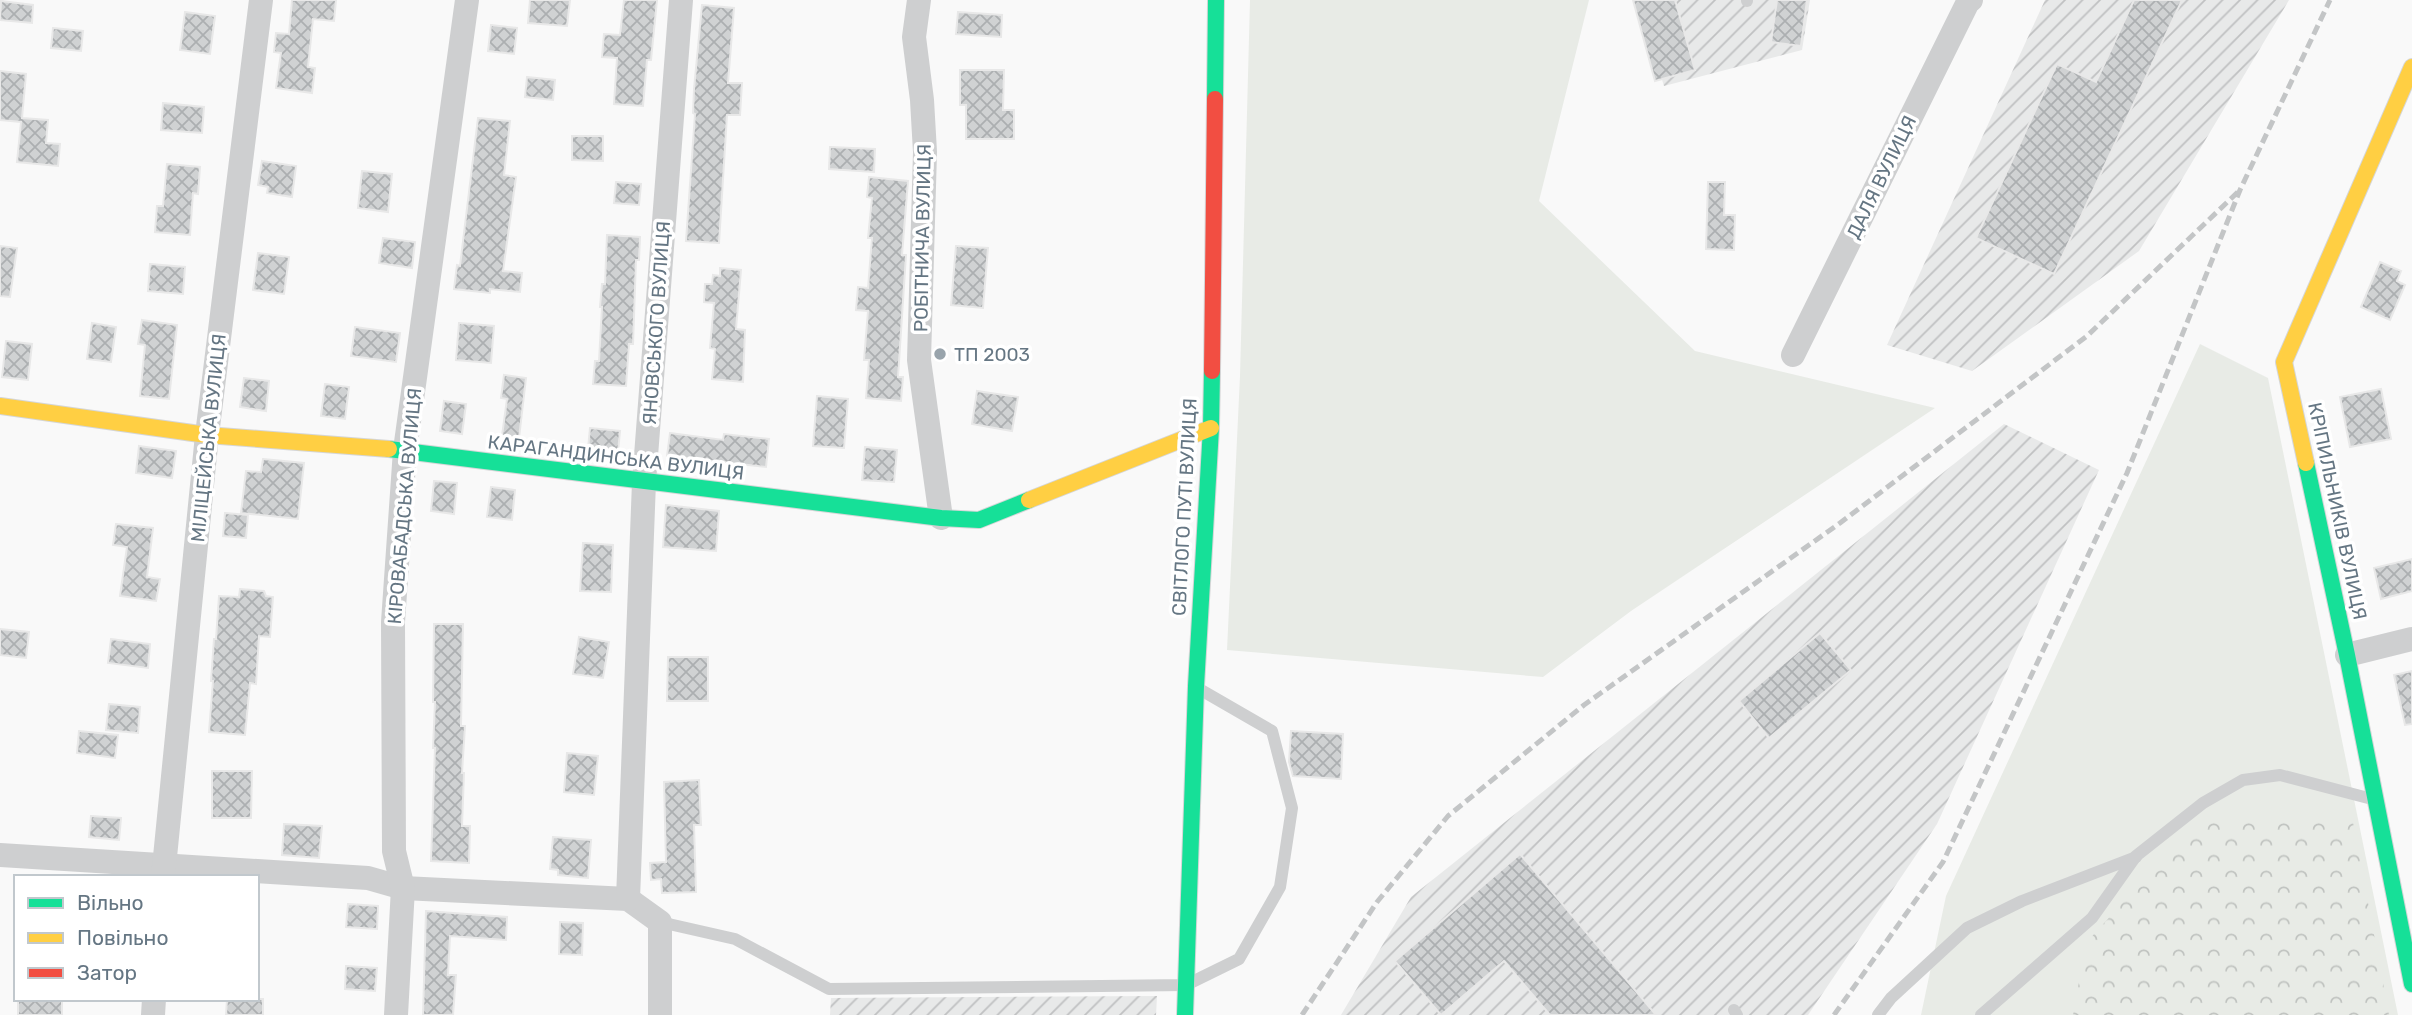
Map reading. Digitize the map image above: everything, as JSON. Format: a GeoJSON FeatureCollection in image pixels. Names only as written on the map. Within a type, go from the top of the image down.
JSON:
{"type":"FeatureCollection","features":[{"type":"Feature","properties":{"kind":"street","name":"МІЛІЦЕЙСЬКА ВУЛИЦЯ"},"geometry":{"type":"LineString","coordinates":[[163,871],[206,435],[261,0]]}},
{"type":"Feature","properties":{"kind":"street","name":"КІРОВАБАДСЬКА ВУЛИЦЯ"},"geometry":{"type":"LineString","coordinates":[[396,1015],[403,888],[394,850],[393,622],[405,450],[467,0]]}},
{"type":"Feature","properties":{"kind":"street","name":"ЯНОВСЬКОГО ВУЛИЦЯ"},"geometry":{"type":"LineString","coordinates":[[628,899],[644,482],[681,0]]}},
{"type":"Feature","properties":{"kind":"street","name":"РОБІТНИЧА ВУЛИЦЯ"},"geometry":{"type":"LineString","coordinates":[[919,0],[914,37],[925,152],[919,360],[941,519]]}},
{"type":"Feature","properties":{"kind":"street","name":"СВІТЛОГО ПУТІ ВУЛИЦЯ"},"geometry":{"type":"LineString","coordinates":[[1185,1015],[1196,686],[1210,428],[1216,0]]}},
{"type":"Feature","properties":{"kind":"street","name":"ДАЛЯ ВУЛИЦЯ"},"geometry":{"type":"LineString","coordinates":[[1793,355],[1971,0]]}},
{"type":"Feature","properties":{"kind":"street","name":"КРІПИЛЬНИКІВ ВУЛИЦЯ"},"geometry":{"type":"LineString","coordinates":[[2410,77],[2284,362],[2347,655],[2412,984]]}},
{"type":"Feature","properties":{"kind":"street","name":"КАРАГАНДИНСЬКА ВУЛИЦЯ"},"geometry":{"type":"LineString","coordinates":[[0,406],[206,435],[405,450],[941,519],[979,520],[1210,428]]}},
{"type":"Feature","properties":{"kind":"street"},"geometry":{"type":"LineString","coordinates":[[2347,655],[2412,639]]}},
{"type":"Feature","properties":{"kind":"street"},"geometry":{"type":"LineString","coordinates":[[0,855],[163,871],[368,878],[403,888],[628,899],[660,922],[660,1015]]}},
{"type":"Feature","properties":{"kind":"lane"},"geometry":{"type":"LineString","coordinates":[[660,922],[735,939],[829,989],[1186,985],[1239,959],[1280,887],[1292,808],[1272,731],[1196,686]]}},
{"type":"Feature","properties":{"kind":"lane"},"geometry":{"type":"LineString","coordinates":[[1981,1015],[2092,918],[2136,856],[2203,803],[2243,780],[2280,775],[2375,800]]}},
{"type":"Feature","properties":{"kind":"lane"},"geometry":{"type":"LineString","coordinates":[[1878,1015],[1891,998],[1967,928],[2022,901],[2136,856]]}},
{"type":"Feature","properties":{"kind":"shaded area"},"geometry":{"type":"Polygon","coordinates":[[[1637,0],[1810,0],[1802,50],[1664,86],[1637,0]]]}},
{"type":"Feature","properties":{"kind":"shaded area"},"geometry":{"type":"Polygon","coordinates":[[[2045,0],[2289,0],[2139,251],[1972,371],[1887,345],[2045,0]]]}},
{"type":"Feature","properties":{"kind":"shaded area"},"geometry":{"type":"Polygon","coordinates":[[[2004,424],[2099,470],[1937,824],[1808,1015],[1341,1015],[1411,897],[2004,424]]]}},
{"type":"Feature","properties":{"kind":"shaded area"},"geometry":{"type":"Polygon","coordinates":[[[1157,996],[1156,1015],[830,1015],[831,998],[1157,996]]]}},
{"type":"Feature","properties":{"kind":"green space"},"geometry":{"type":"Polygon","coordinates":[[[1250,0],[1589,0],[1539,201],[1695,351],[1935,408],[1631,611],[1543,677],[1227,650],[1240,376],[1250,0]]]}},
{"type":"Feature","properties":{"kind":"green space"},"geometry":{"type":"Polygon","coordinates":[[[2200,344],[2268,378],[2398,1015],[1921,1015],[1946,896],[2200,344]]]}},
{"type":"Feature","properties":{"kind":"green space"},"geometry":{"type":"Polygon","coordinates":[[[2352,817],[2389,1015],[2073,1015],[2086,943],[2195,823],[2352,817]]]}},
{"type":"Feature","properties":{"kind":"building"},"geometry":{"type":"Polygon","coordinates":[[[292,0],[336,0],[334,21],[313,19],[308,67],[315,68],[312,93],[276,88],[281,53],[274,52],[276,33],[289,34],[292,0]]]}},
{"type":"Feature","properties":{"kind":"building"},"geometry":{"type":"Polygon","coordinates":[[[530,0],[570,0],[567,26],[528,23],[530,0]]]}},
{"type":"Feature","properties":{"kind":"building"},"geometry":{"type":"Polygon","coordinates":[[[624,0],[657,0],[643,106],[614,104],[617,58],[602,57],[604,34],[620,35],[624,0]]]}},
{"type":"Feature","properties":{"kind":"building"},"geometry":{"type":"Polygon","coordinates":[[[1633,0],[1675,0],[1695,70],[1655,81],[1633,0]]]}},
{"type":"Feature","properties":{"kind":"building"},"geometry":{"type":"Polygon","coordinates":[[[1777,0],[1807,0],[1801,46],[1771,42],[1777,0]]]}},
{"type":"Feature","properties":{"kind":"building"},"geometry":{"type":"Polygon","coordinates":[[[2134,0],[2182,0],[2054,274],[1976,238],[2057,64],[2096,82],[2134,0]]]}},
{"type":"Feature","properties":{"kind":"building"},"geometry":{"type":"Polygon","coordinates":[[[1,1],[33,5],[32,23],[0,20],[1,1]]]}},
{"type":"Feature","properties":{"kind":"building"},"geometry":{"type":"Polygon","coordinates":[[[702,5],[734,8],[728,83],[742,83],[740,115],[727,115],[719,243],[686,241],[695,114],[694,89],[702,5]]]}},
{"type":"Feature","properties":{"kind":"building"},"geometry":{"type":"Polygon","coordinates":[[[185,12],[215,16],[210,54],[180,50],[185,12]]]}},
{"type":"Feature","properties":{"kind":"building"},"geometry":{"type":"Polygon","coordinates":[[[958,12],[1002,15],[1001,37],[956,34],[958,12]]]}},
{"type":"Feature","properties":{"kind":"building"},"geometry":{"type":"Polygon","coordinates":[[[491,25],[517,28],[514,54],[488,51],[491,25]]]}},
{"type":"Feature","properties":{"kind":"building"},"geometry":{"type":"Polygon","coordinates":[[[53,28],[83,31],[81,51],[51,48],[53,28]]]}},
{"type":"Feature","properties":{"kind":"building"},"geometry":{"type":"Polygon","coordinates":[[[960,70],[1004,70],[1003,110],[1014,110],[1014,139],[966,139],[966,105],[960,105],[960,70]]]}},
{"type":"Feature","properties":{"kind":"building"},"geometry":{"type":"Polygon","coordinates":[[[0,71],[26,74],[22,118],[48,120],[46,143],[60,144],[58,166],[17,162],[21,122],[0,120],[0,71]]]}},
{"type":"Feature","properties":{"kind":"building"},"geometry":{"type":"Polygon","coordinates":[[[527,77],[555,80],[553,100],[525,97],[527,77]]]}},
{"type":"Feature","properties":{"kind":"building"},"geometry":{"type":"Polygon","coordinates":[[[163,103],[204,107],[202,133],[161,130],[163,103]]]}},
{"type":"Feature","properties":{"kind":"building"},"geometry":{"type":"Polygon","coordinates":[[[478,118],[510,121],[504,175],[516,177],[503,271],[522,273],[520,292],[490,289],[490,293],[454,289],[457,265],[460,266],[478,118]]]}},
{"type":"Feature","properties":{"kind":"building"},"geometry":{"type":"Polygon","coordinates":[[[572,136],[603,136],[603,161],[572,160],[572,136]]]}},
{"type":"Feature","properties":{"kind":"building"},"geometry":{"type":"Polygon","coordinates":[[[830,147],[875,149],[874,172],[829,169],[830,147]]]}},
{"type":"Feature","properties":{"kind":"building"},"geometry":{"type":"Polygon","coordinates":[[[262,161],[296,166],[292,197],[267,193],[268,187],[258,185],[262,161]]]}},
{"type":"Feature","properties":{"kind":"building"},"geometry":{"type":"Polygon","coordinates":[[[167,164],[200,167],[198,194],[193,193],[190,235],[155,232],[157,206],[163,206],[167,164]]]}},
{"type":"Feature","properties":{"kind":"building"},"geometry":{"type":"Polygon","coordinates":[[[362,171],[392,174],[388,212],[358,208],[362,171]]]}},
{"type":"Feature","properties":{"kind":"building"},"geometry":{"type":"Polygon","coordinates":[[[869,177],[908,181],[902,255],[906,255],[898,377],[903,377],[901,401],[866,398],[869,360],[864,360],[868,311],[856,310],[858,287],[868,288],[872,238],[868,238],[872,198],[867,197],[869,177]]]}},
{"type":"Feature","properties":{"kind":"building"},"geometry":{"type":"Polygon","coordinates":[[[616,182],[641,184],[639,205],[614,203],[616,182]]]}},
{"type":"Feature","properties":{"kind":"building"},"geometry":{"type":"Polygon","coordinates":[[[1708,182],[1725,182],[1724,215],[1735,215],[1734,250],[1706,249],[1708,182]]]}},
{"type":"Feature","properties":{"kind":"building"},"geometry":{"type":"Polygon","coordinates":[[[607,235],[640,237],[639,260],[636,260],[633,344],[629,344],[626,386],[593,384],[595,361],[599,361],[600,307],[602,284],[605,284],[607,235]]]}},
{"type":"Feature","properties":{"kind":"building"},"geometry":{"type":"Polygon","coordinates":[[[383,238],[415,242],[412,268],[379,263],[383,238]]]}},
{"type":"Feature","properties":{"kind":"building"},"geometry":{"type":"Polygon","coordinates":[[[0,246],[17,248],[10,297],[0,296],[0,246]]]}},
{"type":"Feature","properties":{"kind":"building"},"geometry":{"type":"Polygon","coordinates":[[[956,246],[988,248],[983,308],[951,305],[956,246]]]}},
{"type":"Feature","properties":{"kind":"building"},"geometry":{"type":"Polygon","coordinates":[[[258,253],[289,257],[284,294],[253,290],[258,253]]]}},
{"type":"Feature","properties":{"kind":"building"},"geometry":{"type":"Polygon","coordinates":[[[2380,262],[2401,271],[2397,281],[2405,285],[2390,320],[2361,307],[2380,262]]]}},
{"type":"Feature","properties":{"kind":"building"},"geometry":{"type":"Polygon","coordinates":[[[150,264],[185,267],[183,294],[148,291],[150,264]]]}},
{"type":"Feature","properties":{"kind":"building"},"geometry":{"type":"Polygon","coordinates":[[[720,268],[741,270],[736,329],[745,330],[743,382],[712,379],[715,349],[710,348],[714,303],[704,302],[705,284],[712,284],[713,275],[720,276],[720,268]]]}},
{"type":"Feature","properties":{"kind":"building"},"geometry":{"type":"Polygon","coordinates":[[[142,320],[177,325],[169,399],[140,396],[145,345],[138,344],[142,320]]]}},
{"type":"Feature","properties":{"kind":"building"},"geometry":{"type":"Polygon","coordinates":[[[92,323],[116,327],[111,362],[87,359],[92,323]]]}},
{"type":"Feature","properties":{"kind":"building"},"geometry":{"type":"Polygon","coordinates":[[[459,323],[494,326],[491,363],[456,360],[459,323]]]}},
{"type":"Feature","properties":{"kind":"building"},"geometry":{"type":"Polygon","coordinates":[[[355,327],[400,333],[396,362],[351,356],[355,327]]]}},
{"type":"Feature","properties":{"kind":"building"},"geometry":{"type":"Polygon","coordinates":[[[6,341],[32,344],[28,380],[2,377],[6,341]]]}},
{"type":"Feature","properties":{"kind":"building"},"geometry":{"type":"Polygon","coordinates":[[[504,375],[526,378],[519,438],[502,436],[507,399],[501,398],[504,375]]]}},
{"type":"Feature","properties":{"kind":"building"},"geometry":{"type":"Polygon","coordinates":[[[244,378],[269,381],[266,411],[240,407],[244,378]]]}},
{"type":"Feature","properties":{"kind":"building"},"geometry":{"type":"Polygon","coordinates":[[[325,384],[349,387],[345,419],[321,416],[325,384]]]}},
{"type":"Feature","properties":{"kind":"building"},"geometry":{"type":"Polygon","coordinates":[[[2381,389],[2391,439],[2350,447],[2340,397],[2381,389]]]}},
{"type":"Feature","properties":{"kind":"building"},"geometry":{"type":"Polygon","coordinates":[[[977,391],[1018,397],[1012,431],[972,424],[977,391]]]}},
{"type":"Feature","properties":{"kind":"building"},"geometry":{"type":"Polygon","coordinates":[[[817,396],[848,399],[844,448],[813,446],[817,396]]]}},
{"type":"Feature","properties":{"kind":"building"},"geometry":{"type":"Polygon","coordinates":[[[444,401],[466,404],[462,434],[440,431],[444,401]]]}},
{"type":"Feature","properties":{"kind":"building"},"geometry":{"type":"Polygon","coordinates":[[[590,428],[620,431],[618,452],[588,449],[590,428]]]}},
{"type":"Feature","properties":{"kind":"building"},"geometry":{"type":"Polygon","coordinates":[[[670,433],[723,440],[724,434],[769,439],[766,467],[667,456],[670,433]]]}},
{"type":"Feature","properties":{"kind":"building"},"geometry":{"type":"Polygon","coordinates":[[[139,446],[176,451],[172,478],[136,473],[139,446]]]}},
{"type":"Feature","properties":{"kind":"building"},"geometry":{"type":"Polygon","coordinates":[[[865,447],[897,450],[894,482],[862,480],[865,447]]]}},
{"type":"Feature","properties":{"kind":"building"},"geometry":{"type":"Polygon","coordinates":[[[263,459],[304,463],[298,519],[241,513],[246,471],[261,472],[263,459]]]}},
{"type":"Feature","properties":{"kind":"building"},"geometry":{"type":"Polygon","coordinates":[[[434,481],[457,483],[454,514],[431,511],[434,481]]]}},
{"type":"Feature","properties":{"kind":"building"},"geometry":{"type":"Polygon","coordinates":[[[491,487],[515,490],[512,520],[487,517],[491,487]]]}},
{"type":"Feature","properties":{"kind":"building"},"geometry":{"type":"Polygon","coordinates":[[[666,505],[719,511],[716,551],[663,547],[666,505]]]}},
{"type":"Feature","properties":{"kind":"building"},"geometry":{"type":"Polygon","coordinates":[[[225,513],[248,515],[246,538],[223,536],[225,513]]]}},
{"type":"Feature","properties":{"kind":"building"},"geometry":{"type":"Polygon","coordinates":[[[116,524],[153,528],[147,577],[160,579],[156,601],[120,596],[127,547],[113,545],[116,524]]]}},
{"type":"Feature","properties":{"kind":"building"},"geometry":{"type":"Polygon","coordinates":[[[583,543],[613,545],[611,592],[580,591],[583,543]]]}},
{"type":"Feature","properties":{"kind":"building"},"geometry":{"type":"Polygon","coordinates":[[[2412,559],[2412,591],[2381,599],[2374,568],[2412,559]]]}},
{"type":"Feature","properties":{"kind":"building"},"geometry":{"type":"Polygon","coordinates":[[[240,589],[264,591],[266,596],[273,597],[270,637],[259,636],[256,684],[250,683],[245,735],[209,732],[219,596],[239,597],[240,589]]]}},
{"type":"Feature","properties":{"kind":"building"},"geometry":{"type":"Polygon","coordinates":[[[434,624],[463,624],[461,726],[465,726],[462,826],[470,826],[469,863],[431,861],[435,748],[434,624]]]}},
{"type":"Feature","properties":{"kind":"building"},"geometry":{"type":"Polygon","coordinates":[[[0,629],[29,632],[26,658],[0,655],[0,629]]]}},
{"type":"Feature","properties":{"kind":"building"},"geometry":{"type":"Polygon","coordinates":[[[1820,633],[1851,670],[1769,738],[1739,701],[1820,633]]]}},
{"type":"Feature","properties":{"kind":"building"},"geometry":{"type":"Polygon","coordinates":[[[579,637],[609,642],[603,678],[573,674],[579,637]]]}},
{"type":"Feature","properties":{"kind":"building"},"geometry":{"type":"Polygon","coordinates":[[[111,639],[150,644],[148,668],[108,663],[111,639]]]}},
{"type":"Feature","properties":{"kind":"building"},"geometry":{"type":"Polygon","coordinates":[[[668,657],[708,657],[708,701],[667,701],[668,657]]]}},
{"type":"Feature","properties":{"kind":"building"},"geometry":{"type":"Polygon","coordinates":[[[2412,671],[2412,724],[2405,725],[2394,675],[2412,671]]]}},
{"type":"Feature","properties":{"kind":"building"},"geometry":{"type":"Polygon","coordinates":[[[109,704],[140,707],[138,733],[106,730],[109,704]]]}},
{"type":"Feature","properties":{"kind":"building"},"geometry":{"type":"Polygon","coordinates":[[[79,731],[118,735],[115,758],[77,753],[79,731]]]}},
{"type":"Feature","properties":{"kind":"building"},"geometry":{"type":"Polygon","coordinates":[[[1291,731],[1343,734],[1341,779],[1293,776],[1289,762],[1291,731]]]}},
{"type":"Feature","properties":{"kind":"building"},"geometry":{"type":"Polygon","coordinates":[[[567,753],[598,756],[594,795],[564,792],[567,753]]]}},
{"type":"Feature","properties":{"kind":"building"},"geometry":{"type":"Polygon","coordinates":[[[212,771],[252,771],[251,818],[212,818],[212,771]]]}},
{"type":"Feature","properties":{"kind":"building"},"geometry":{"type":"Polygon","coordinates":[[[699,780],[701,825],[694,825],[696,892],[662,893],[661,879],[651,880],[650,863],[666,862],[664,782],[699,780]]]}},
{"type":"Feature","properties":{"kind":"building"},"geometry":{"type":"Polygon","coordinates":[[[91,816],[121,818],[119,840],[89,837],[91,816]]]}},
{"type":"Feature","properties":{"kind":"building"},"geometry":{"type":"Polygon","coordinates":[[[284,824],[322,826],[319,858],[282,855],[284,824]]]}},
{"type":"Feature","properties":{"kind":"building"},"geometry":{"type":"Polygon","coordinates":[[[553,837],[591,840],[588,878],[558,875],[558,870],[550,869],[553,837]]]}},
{"type":"Feature","properties":{"kind":"building"},"geometry":{"type":"Polygon","coordinates":[[[1520,854],[1656,1015],[1550,1015],[1504,961],[1441,1015],[1395,961],[1520,854]]]}},
{"type":"Feature","properties":{"kind":"building"},"geometry":{"type":"Polygon","coordinates":[[[348,904],[378,906],[377,929],[346,927],[348,904]]]}},
{"type":"Feature","properties":{"kind":"building"},"geometry":{"type":"Polygon","coordinates":[[[426,911],[507,917],[506,940],[450,936],[448,975],[456,975],[453,1015],[423,1015],[426,911]]]}},
{"type":"Feature","properties":{"kind":"building"},"geometry":{"type":"Polygon","coordinates":[[[560,922],[583,923],[582,955],[559,954],[560,922]]]}},
{"type":"Feature","properties":{"kind":"building"},"geometry":{"type":"Polygon","coordinates":[[[346,966],[377,968],[375,991],[345,989],[346,966]]]}},
{"type":"Feature","properties":{"kind":"building"},"geometry":{"type":"Polygon","coordinates":[[[263,999],[263,1015],[226,1015],[227,1001],[263,999]]]}},
{"type":"Feature","properties":{"kind":"building"},"geometry":{"type":"Polygon","coordinates":[[[18,1001],[62,1001],[62,1015],[18,1015],[18,1001]]]}},
{"type":"Feature","properties":{"kind":"railway"},"geometry":{"type":"LineString","coordinates":[[1834,1015],[1943,862],[2127,473],[2240,190],[2330,0]]}},
{"type":"Feature","properties":{"kind":"railway"},"geometry":{"type":"LineString","coordinates":[[1302,1015],[1377,902],[1448,816],[1584,705],[1840,523],[2087,336],[2240,190]]}},
{"type":"Feature","properties":{"kind":"traffic: fast"},"geometry":{"type":"LineString","coordinates":[[1215,99],[1216,0]]}},
{"type":"Feature","properties":{"kind":"traffic: fast"},"geometry":{"type":"LineString","coordinates":[[1185,1015],[1196,686],[1212,371]]}},
{"type":"Feature","properties":{"kind":"traffic: fast"},"geometry":{"type":"LineString","coordinates":[[389,449],[941,518],[979,520],[1029,500]]}},
{"type":"Feature","properties":{"kind":"traffic: fast"},"geometry":{"type":"LineString","coordinates":[[2306,463],[2412,984]]}},
{"type":"Feature","properties":{"kind":"traffic: slow"},"geometry":{"type":"LineString","coordinates":[[2306,463],[2284,362],[2412,67]]}},
{"type":"Feature","properties":{"kind":"traffic: slow"},"geometry":{"type":"LineString","coordinates":[[0,406],[207,435],[389,449]]}},
{"type":"Feature","properties":{"kind":"traffic: slow"},"geometry":{"type":"LineString","coordinates":[[1029,500],[1211,428]]}},
{"type":"Feature","properties":{"kind":"traffic: jam"},"geometry":{"type":"LineString","coordinates":[[1212,371],[1215,99]]}},
{"type":"Feature","properties":{"kind":"place","name":"ТП 2003"},"geometry":{"type":"Point","coordinates":[940,354]}}]}
